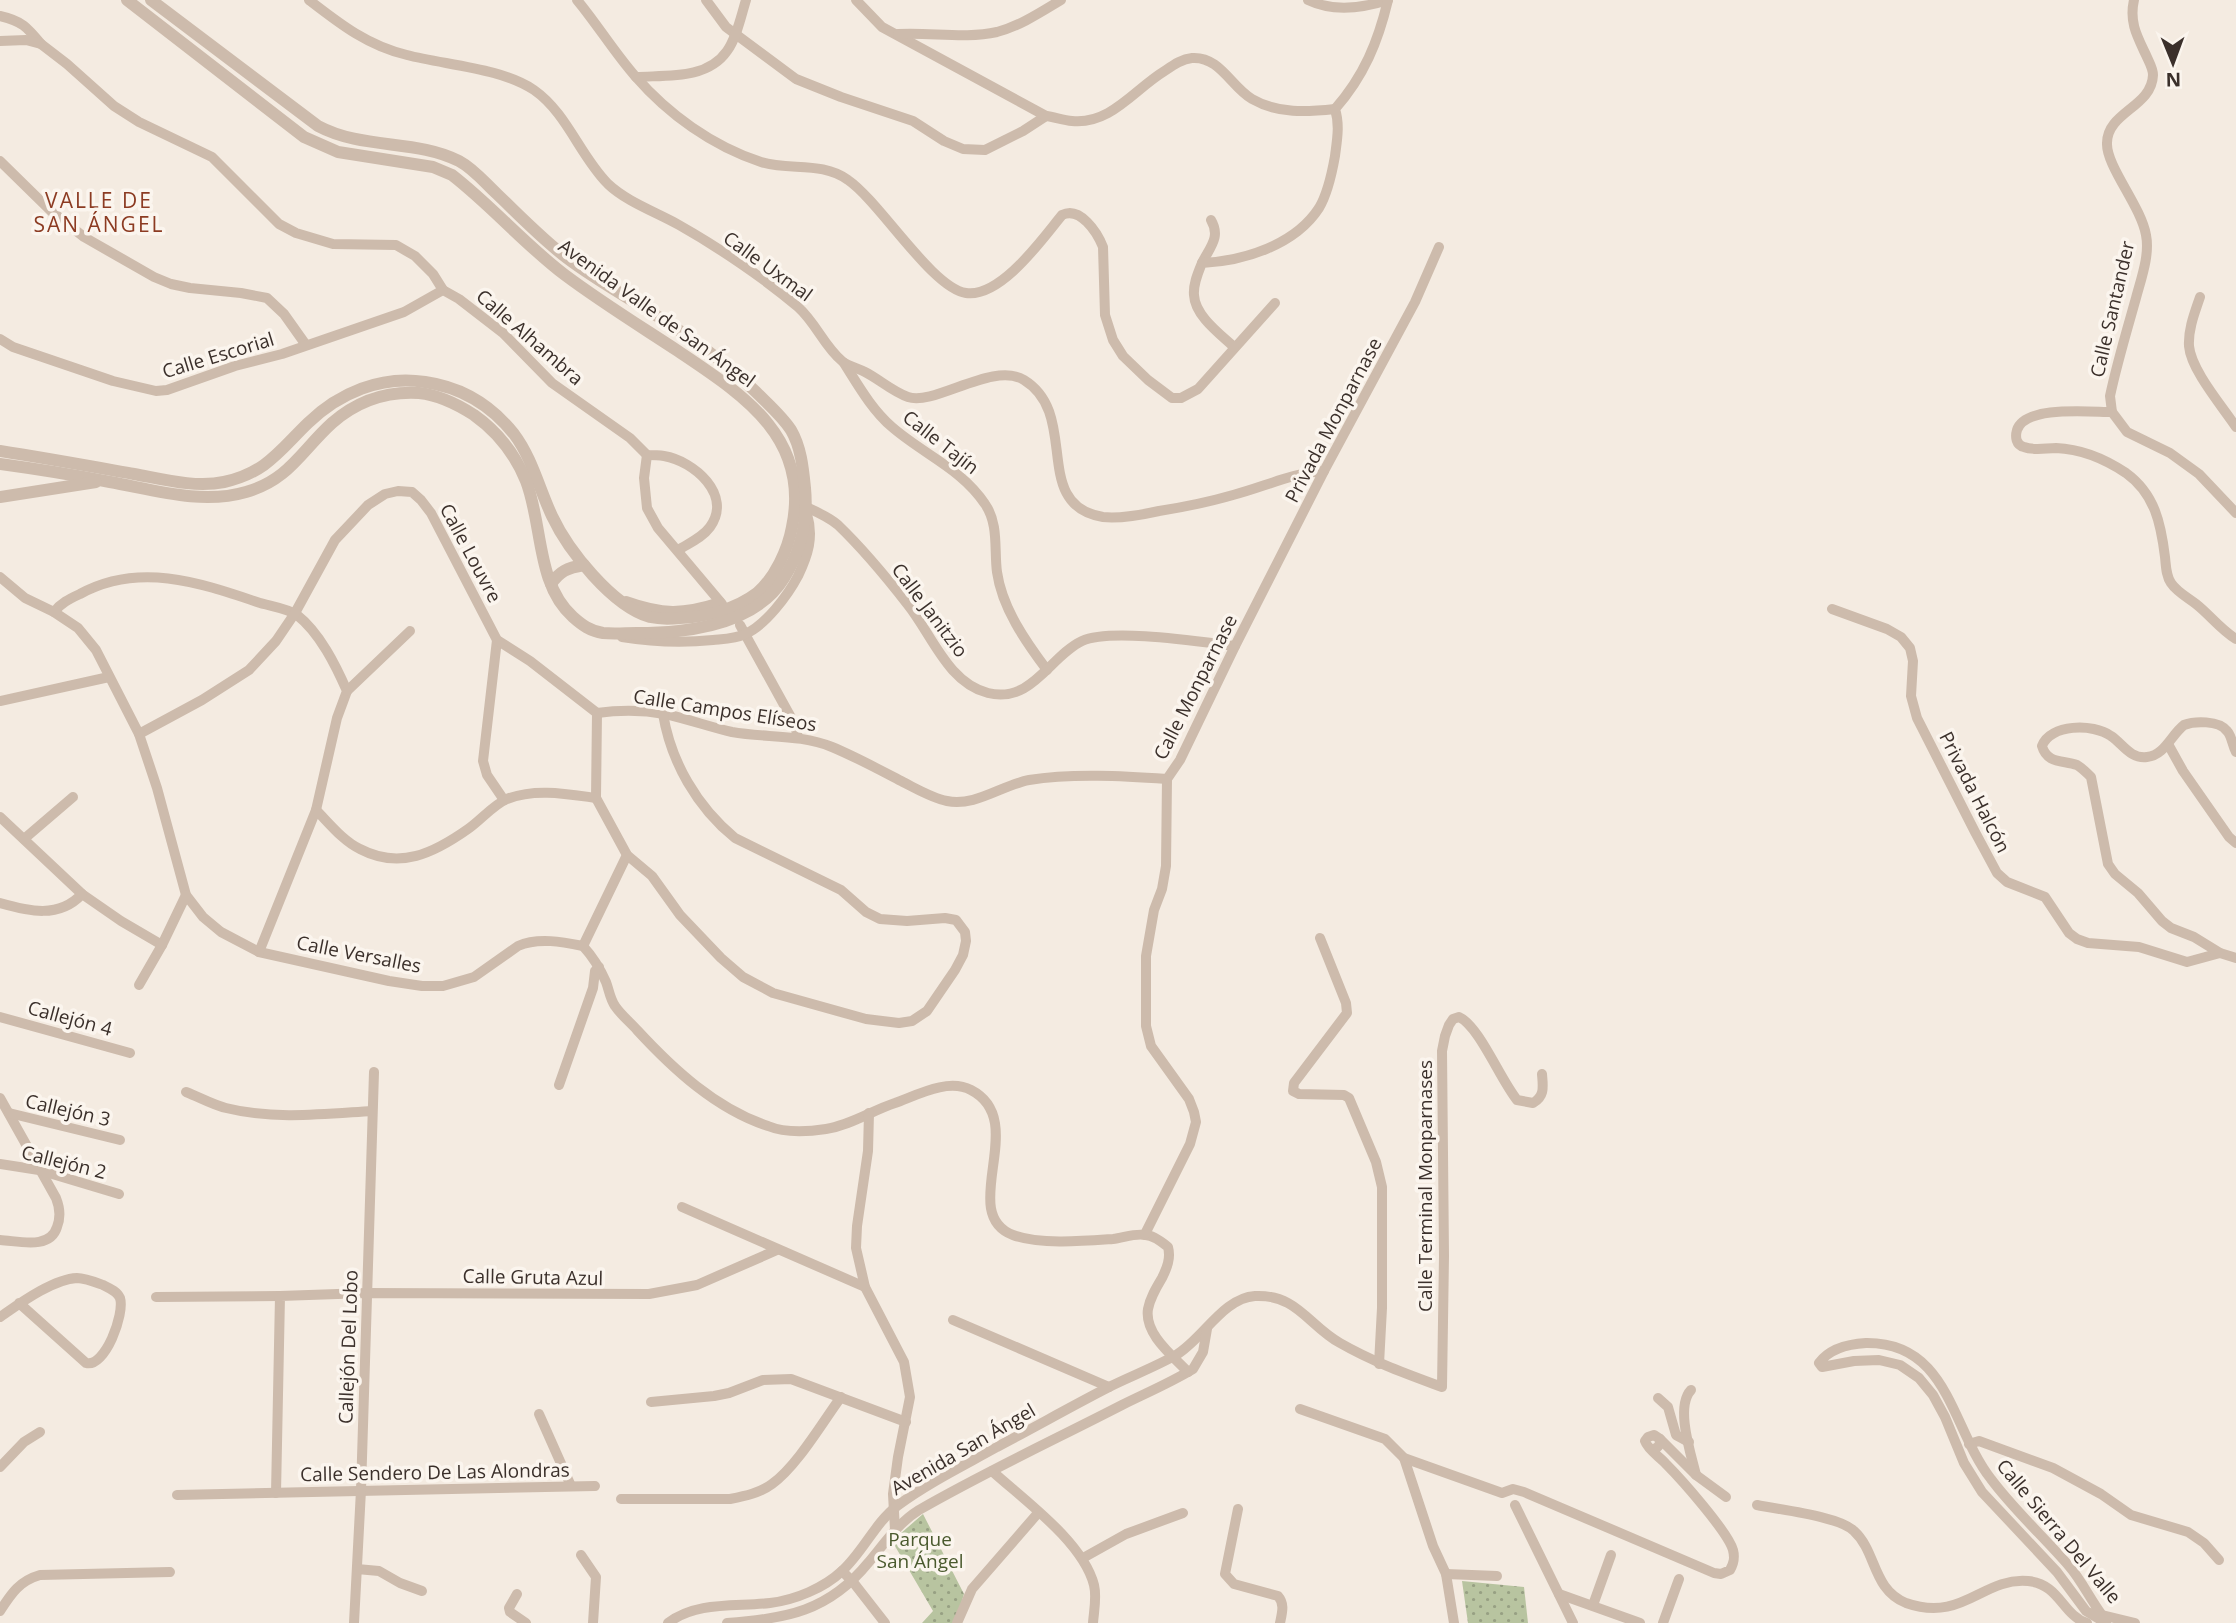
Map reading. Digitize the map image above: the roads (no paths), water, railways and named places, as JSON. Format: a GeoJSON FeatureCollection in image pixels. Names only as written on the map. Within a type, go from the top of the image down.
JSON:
{"type":"FeatureCollection","features":[{"type":"Feature","properties":{"kind":"street","name":"Avenida Valle de San Ángel"},"geometry":{"type":"LineString","coordinates":[[0,452],[169,480],[222,483],[262,468],[322,410],[342,396],[376,384],[421,381],[439,384],[473,397],[505,424],[516,437],[536,472],[553,518],[584,565],[617,597],[646,616],[691,618],[729,608],[753,596],[762,589],[782,558],[792,531],[795,512],[793,472],[789,457],[764,417],[722,381],[565,275],[452,175],[433,167],[338,152],[304,137],[127,0]]}},
{"type":"Feature","properties":{"kind":"street","name":"Avenida Valle de San Ángel"},"geometry":{"type":"LineString","coordinates":[[151,0],[306,119],[331,133],[359,141],[440,154],[471,168],[568,259],[672,326],[739,376],[774,410],[790,430],[803,466],[806,509],[799,547],[783,581],[760,604],[732,619],[652,633],[601,633]]}},
{"type":"Feature","properties":{"kind":"street","name":"Calle Uxmal"},"geometry":{"type":"LineString","coordinates":[[309,0],[340,26],[360,38],[395,52],[501,76],[536,91],[551,106],[607,183],[624,197],[681,226],[726,255],[799,308],[844,363],[864,371],[908,397],[919,398],[1002,375],[1015,376],[1026,381],[1045,401],[1052,415],[1059,471],[1065,492],[1086,512],[1120,517],[1143,514],[1233,495],[1301,472],[1324,471]]}},
{"type":"Feature","properties":{"kind":"street"},"geometry":{"type":"LineString","coordinates":[[577,0],[636,77],[679,117],[718,145],[763,163],[829,170],[851,181],[927,265],[953,288],[967,293],[982,291],[1012,272],[1065,212],[1081,216],[1103,247],[1105,315],[1113,340],[1123,356],[1172,398],[1181,398],[1198,389],[1275,303]]}},
{"type":"Feature","properties":{"kind":"street"},"geometry":{"type":"LineString","coordinates":[[706,0],[735,35],[796,79],[913,121],[944,141],[963,149],[985,150],[1046,116]]}},
{"type":"Feature","properties":{"kind":"street"},"geometry":{"type":"LineString","coordinates":[[636,77],[690,73],[712,65],[727,51],[746,0]]}},
{"type":"Feature","properties":{"kind":"street"},"geometry":{"type":"LineString","coordinates":[[856,0],[882,27],[1046,116],[1072,121],[1097,118],[1114,110],[1155,77],[1191,58],[1210,62],[1249,97],[1262,104],[1306,112],[1335,109],[1353,88],[1366,63],[1381,30],[1388,0],[1351,8],[1315,4],[1307,0]]}},
{"type":"Feature","properties":{"kind":"street"},"geometry":{"type":"LineString","coordinates":[[898,34],[955,35],[998,32],[1017,25],[1061,0]]}},
{"type":"Feature","properties":{"kind":"street","name":"Calle Santander"},"geometry":{"type":"LineString","coordinates":[[2112,412],[2110,396],[2141,277],[2147,238],[2142,218],[2109,156],[2106,143],[2112,126],[2147,93],[2153,78],[2153,70],[2133,27],[2131,11],[2134,0]]}},
{"type":"Feature","properties":{"kind":"street","name":"Calle Alhambra"},"geometry":{"type":"LineString","coordinates":[[0,16],[25,25],[41,44],[114,106],[139,122],[212,158],[279,224],[296,233],[333,244],[396,245],[415,256],[425,264],[443,290],[503,333],[552,383],[630,438],[647,455],[664,456],[696,471],[714,491],[717,506],[710,527],[701,537],[678,550]]}},
{"type":"Feature","properties":{"kind":"street"},"geometry":{"type":"LineString","coordinates":[[0,41],[26,40],[41,44]]}},
{"type":"Feature","properties":{"kind":"street"},"geometry":{"type":"LineString","coordinates":[[1202,263],[1222,262],[1251,255],[1281,242],[1305,226],[1320,207],[1331,176],[1339,121],[1335,109]]}},
{"type":"Feature","properties":{"kind":"street"},"geometry":{"type":"LineString","coordinates":[[0,160],[51,211],[84,237],[154,277],[172,284],[267,298],[284,314],[306,345]]}},
{"type":"Feature","properties":{"kind":"street"},"geometry":{"type":"LineString","coordinates":[[1211,220],[1216,229],[1215,238],[1202,263],[1193,292],[1194,301],[1208,322],[1234,347]]}},
{"type":"Feature","properties":{"kind":"street","name":"Privada Monparnase"},"geometry":{"type":"LineString","coordinates":[[1283,554],[1324,471],[1415,302],[1439,247]]}},
{"type":"Feature","properties":{"kind":"street","name":"Calle Escorial"},"geometry":{"type":"LineString","coordinates":[[0,339],[13,347],[113,381],[156,391],[176,388],[226,369],[282,354],[404,312],[443,290]]}},
{"type":"Feature","properties":{"kind":"street"},"geometry":{"type":"LineString","coordinates":[[2200,297],[2190,338],[2192,355],[2236,426]]}},
{"type":"Feature","properties":{"kind":"street"},"geometry":{"type":"LineString","coordinates":[[660,338],[672,326]]}},
{"type":"Feature","properties":{"kind":"street"},"geometry":{"type":"LineString","coordinates":[[674,348],[685,335]]}},
{"type":"Feature","properties":{"kind":"street","name":"Calle Tajín"},"geometry":{"type":"LineString","coordinates":[[844,363],[885,420],[949,467],[970,485],[987,507],[997,548],[997,572],[1005,600],[1030,648],[1047,670]]}},
{"type":"Feature","properties":{"kind":"street"},"geometry":{"type":"LineString","coordinates":[[0,464],[219,497],[252,491],[286,471],[331,424],[362,403],[395,393],[431,395],[449,400],[482,421],[512,452],[528,485],[551,584],[559,602],[568,612],[586,628],[601,633],[647,641],[682,643],[730,638],[779,605],[806,559],[811,533],[806,509]]}},
{"type":"Feature","properties":{"kind":"street"},"geometry":{"type":"LineString","coordinates":[[2236,513],[2199,474],[2170,453],[2127,432],[2112,412],[2038,414],[2023,421],[2017,429],[2016,439],[2025,448],[2057,448],[2095,456],[2108,461],[2139,484],[2155,507],[2171,584],[2236,639]]}},
{"type":"Feature","properties":{"kind":"street"},"geometry":{"type":"LineString","coordinates":[[0,444],[21,455]]}},
{"type":"Feature","properties":{"kind":"street"},"geometry":{"type":"LineString","coordinates":[[617,597],[651,610],[667,612],[686,611],[721,603],[658,528],[647,508],[644,478],[647,455]]}},
{"type":"Feature","properties":{"kind":"street"},"geometry":{"type":"LineString","coordinates":[[0,497],[103,481]]}},
{"type":"Feature","properties":{"kind":"street","name":"Calle Louvre"},"geometry":{"type":"LineString","coordinates":[[139,734],[202,700],[248,670],[276,641],[295,613],[335,540],[368,505],[385,494],[412,492],[431,513],[497,640]]}},
{"type":"Feature","properties":{"kind":"street","name":"Calle Janitzio"},"geometry":{"type":"LineString","coordinates":[[806,509],[836,524],[908,605],[952,670],[963,682],[990,694],[1007,693],[1028,686],[1082,641],[1159,638],[1235,646]]}},
{"type":"Feature","properties":{"kind":"street","name":"Calle Monparnase"},"geometry":{"type":"LineString","coordinates":[[1145,1234],[1190,1144],[1196,1122],[1189,1099],[1151,1046],[1146,1026],[1146,956],[1154,910],[1162,889],[1166,866],[1167,779],[1180,760],[1283,554]]}},
{"type":"Feature","properties":{"kind":"street"},"geometry":{"type":"LineString","coordinates":[[551,584],[565,569],[584,565]]}},
{"type":"Feature","properties":{"kind":"street","name":"Calle Versalles"},"geometry":{"type":"LineString","coordinates":[[0,576],[25,598],[54,612],[78,628],[96,650],[139,734],[157,788],[186,895],[193,907],[221,932],[259,952],[422,986],[443,986],[474,977],[526,943],[549,942],[583,946]]}},
{"type":"Feature","properties":{"kind":"street"},"geometry":{"type":"LineString","coordinates":[[54,612],[61,604],[101,584],[145,576],[209,587],[295,613],[332,658],[347,691]]}},
{"type":"Feature","properties":{"kind":"street","name":"Privada Halcón"},"geometry":{"type":"LineString","coordinates":[[1832,609],[1887,629],[1901,637],[1910,648],[1913,661],[1911,696],[1917,718],[1997,873],[2007,882],[2045,897],[2068,933],[2088,943],[2139,947],[2188,962],[2220,953]]}},
{"type":"Feature","properties":{"kind":"street"},"geometry":{"type":"LineString","coordinates":[[743,630],[794,723],[798,737]]}},
{"type":"Feature","properties":{"kind":"street"},"geometry":{"type":"LineString","coordinates":[[259,952],[316,810],[337,718],[347,691],[410,631]]}},
{"type":"Feature","properties":{"kind":"street"},"geometry":{"type":"LineString","coordinates":[[504,800],[487,775],[483,754],[497,640],[530,661],[597,713],[596,798],[627,855],[652,876],[704,942],[743,977],[773,993],[866,1019],[899,1023],[912,1021],[927,1011],[963,955],[965,932],[956,920],[880,919],[866,912],[841,890],[735,838],[721,827],[690,787],[672,750],[663,714]]}},
{"type":"Feature","properties":{"kind":"street"},"geometry":{"type":"LineString","coordinates":[[0,701],[109,677]]}},
{"type":"Feature","properties":{"kind":"street","name":"Calle Campos Elíseos"},"geometry":{"type":"LineString","coordinates":[[597,713],[634,711],[663,714],[732,732],[798,737],[830,746],[948,802],[977,799],[1030,780],[1070,777],[1167,779]]}},
{"type":"Feature","properties":{"kind":"street"},"geometry":{"type":"LineString","coordinates":[[2236,752],[2229,732],[2224,727],[2205,723],[2184,725],[2156,755],[2145,758],[2128,752],[2110,735],[2101,731],[2057,731],[2049,735],[2042,746],[2048,757],[2076,765],[2091,777],[2108,864],[2115,874],[2138,893],[2171,928],[2206,943],[2220,953],[2236,958]]}},
{"type":"Feature","properties":{"kind":"street"},"geometry":{"type":"LineString","coordinates":[[2168,744],[2183,771],[2236,843]]}},
{"type":"Feature","properties":{"kind":"street"},"geometry":{"type":"LineString","coordinates":[[316,810],[358,849],[396,860],[415,858],[444,844],[504,800],[542,793],[596,798]]}},
{"type":"Feature","properties":{"kind":"street"},"geometry":{"type":"LineString","coordinates":[[24,839],[73,797]]}},
{"type":"Feature","properties":{"kind":"street"},"geometry":{"type":"LineString","coordinates":[[0,817],[82,894],[162,945]]}},
{"type":"Feature","properties":{"kind":"street"},"geometry":{"type":"LineString","coordinates":[[627,855],[583,946],[599,967],[614,1005],[655,1050],[707,1094],[727,1107],[768,1127],[782,1130],[825,1129],[852,1122],[932,1090],[965,1088],[984,1100],[996,1125],[997,1146],[990,1199],[993,1214],[1002,1229],[1018,1237],[1063,1240],[1115,1239],[1145,1234],[1168,1247],[1169,1259],[1151,1299],[1147,1316],[1161,1344],[1188,1372]]}},
{"type":"Feature","properties":{"kind":"street"},"geometry":{"type":"LineString","coordinates":[[0,903],[28,911],[49,911],[76,901],[82,894]]}},
{"type":"Feature","properties":{"kind":"street"},"geometry":{"type":"LineString","coordinates":[[139,985],[186,895]]}},
{"type":"Feature","properties":{"kind":"street"},"geometry":{"type":"LineString","coordinates":[[1320,938],[1346,1003],[1347,1013],[1294,1083],[1293,1091],[1299,1094],[1344,1095],[1349,1098],[1376,1162],[1382,1186],[1379,1364]]}},
{"type":"Feature","properties":{"kind":"street"},"geometry":{"type":"LineString","coordinates":[[559,1085],[593,988],[595,971],[599,967]]}},
{"type":"Feature","properties":{"kind":"street","name":"Callejón 4"},"geometry":{"type":"LineString","coordinates":[[0,1017],[130,1053]]}},
{"type":"Feature","properties":{"kind":"street","name":"Calle Terminal Monparnases"},"geometry":{"type":"LineString","coordinates":[[1442,1387],[1442,1071],[1445,1036],[1449,1025],[1453,1019],[1459,1017],[1469,1024],[1517,1100],[1533,1103],[1540,1099],[1543,1091],[1542,1074]]}},
{"type":"Feature","properties":{"kind":"street","name":"Callejón Del Lobo"},"geometry":{"type":"LineString","coordinates":[[354,1623],[361,1490],[374,1072]]}},
{"type":"Feature","properties":{"kind":"street"},"geometry":{"type":"LineString","coordinates":[[186,1092],[224,1108],[266,1115],[372,1111]]}},
{"type":"Feature","properties":{"kind":"street"},"geometry":{"type":"LineString","coordinates":[[0,1098],[58,1205],[60,1216],[56,1231],[43,1241],[0,1240]]}},
{"type":"Feature","properties":{"kind":"street","name":"Callejón 3"},"geometry":{"type":"LineString","coordinates":[[9,1113],[120,1140]]}},
{"type":"Feature","properties":{"kind":"street"},"geometry":{"type":"LineString","coordinates":[[869,1114],[868,1151],[856,1248],[865,1287],[904,1362],[911,1397],[893,1494],[895,1530]]}},
{"type":"Feature","properties":{"kind":"street","name":"Callejón 2"},"geometry":{"type":"LineString","coordinates":[[0,1164],[39,1170],[118,1194]]}},
{"type":"Feature","properties":{"kind":"street"},"geometry":{"type":"LineString","coordinates":[[682,1207],[865,1287]]}},
{"type":"Feature","properties":{"kind":"street","name":"Calle Gruta Azul"},"geometry":{"type":"LineString","coordinates":[[156,1297],[366,1293],[649,1294],[697,1285],[777,1250]]}},
{"type":"Feature","properties":{"kind":"street"},"geometry":{"type":"LineString","coordinates":[[0,1317],[19,1303],[69,1279],[79,1278],[115,1291],[120,1298],[120,1311],[107,1348],[96,1362],[91,1364],[86,1363],[19,1303]]}},
{"type":"Feature","properties":{"kind":"street"},"geometry":{"type":"LineString","coordinates":[[276,1493],[279,1296]]}},
{"type":"Feature","properties":{"kind":"street","name":"Avenida San Ángel"},"geometry":{"type":"LineString","coordinates":[[668,1623],[692,1610],[771,1602],[815,1588],[842,1571],[894,1508],[938,1479],[1109,1387],[1173,1356],[1207,1329],[1233,1302],[1254,1296],[1273,1297],[1291,1303],[1332,1338],[1379,1364],[1442,1387]]}},
{"type":"Feature","properties":{"kind":"street"},"geometry":{"type":"LineString","coordinates":[[953,1320],[1109,1387]]}},
{"type":"Feature","properties":{"kind":"street","name":"Avenida San Ángel"},"geometry":{"type":"LineString","coordinates":[[727,1623],[761,1621],[792,1615],[831,1597],[853,1581],[895,1530],[916,1512],[1193,1369],[1203,1352],[1207,1329]]}},
{"type":"Feature","properties":{"kind":"street","name":"Calle Sierra Del Valle"},"geometry":{"type":"LineString","coordinates":[[2101,1621],[2069,1566],[1990,1478],[1969,1444],[1943,1388],[1924,1364],[1913,1355],[1885,1345],[1853,1344],[1836,1349],[1824,1357],[1819,1363],[1820,1367],[1879,1360],[1900,1366],[1919,1378],[1933,1395],[1964,1463],[1982,1492],[2057,1573],[2086,1611],[2101,1621],[2135,1623]]}},
{"type":"Feature","properties":{"kind":"street"},"geometry":{"type":"LineString","coordinates":[[651,1402],[714,1396],[777,1378],[803,1382],[906,1422]]}},
{"type":"Feature","properties":{"kind":"street"},"geometry":{"type":"LineString","coordinates":[[1691,1390],[1686,1395],[1684,1410],[1696,1475]]}},
{"type":"Feature","properties":{"kind":"street"},"geometry":{"type":"LineString","coordinates":[[621,1499],[730,1499],[761,1491],[785,1473],[841,1397]]}},
{"type":"Feature","properties":{"kind":"street"},"geometry":{"type":"LineString","coordinates":[[1658,1398],[1668,1407],[1676,1435],[1689,1442]]}},
{"type":"Feature","properties":{"kind":"street"},"geometry":{"type":"LineString","coordinates":[[1300,1409],[1385,1439],[1404,1458],[1502,1493],[1513,1489],[1524,1492],[1721,1574],[1730,1570],[1735,1560],[1727,1536],[1652,1449],[1657,1448],[1660,1439],[1696,1475],[1726,1497]]}},
{"type":"Feature","properties":{"kind":"street"},"geometry":{"type":"LineString","coordinates":[[539,1414],[571,1486]]}},
{"type":"Feature","properties":{"kind":"street"},"geometry":{"type":"LineString","coordinates":[[0,1467],[24,1443],[40,1432]]}},
{"type":"Feature","properties":{"kind":"street"},"geometry":{"type":"LineString","coordinates":[[1969,1444],[1979,1441],[2053,1468],[2092,1489],[2131,1516],[2188,1532],[2204,1543],[2219,1560]]}},
{"type":"Feature","properties":{"kind":"street"},"geometry":{"type":"LineString","coordinates":[[1404,1458],[1433,1546],[1446,1574],[1454,1623]]}},
{"type":"Feature","properties":{"kind":"street"},"geometry":{"type":"LineString","coordinates":[[992,1471],[1083,1558],[1094,1587],[1093,1623]]}},
{"type":"Feature","properties":{"kind":"street","name":"Calle Sendero De Las Alondras"},"geometry":{"type":"LineString","coordinates":[[177,1495],[595,1486]]}},
{"type":"Feature","properties":{"kind":"street"},"geometry":{"type":"LineString","coordinates":[[1515,1505],[1573,1623]]}},
{"type":"Feature","properties":{"kind":"street"},"geometry":{"type":"LineString","coordinates":[[1757,1505],[1833,1520],[1850,1528],[1862,1542],[1886,1589],[1908,1604],[1936,1609],[1956,1607],[2008,1583],[2032,1582],[2049,1588],[2076,1618],[2087,1623]]}},
{"type":"Feature","properties":{"kind":"street"},"geometry":{"type":"LineString","coordinates":[[1238,1509],[1225,1574],[1234,1584],[1278,1596],[1283,1607],[1280,1623]]}},
{"type":"Feature","properties":{"kind":"street"},"geometry":{"type":"LineString","coordinates":[[957,1623],[972,1590],[1038,1513]]}},
{"type":"Feature","properties":{"kind":"street"},"geometry":{"type":"LineString","coordinates":[[1083,1558],[1126,1534],[1183,1513]]}},
{"type":"Feature","properties":{"kind":"street"},"geometry":{"type":"LineString","coordinates":[[580,1555],[596,1577],[593,1623]]}},
{"type":"Feature","properties":{"kind":"street"},"geometry":{"type":"LineString","coordinates":[[1593,1605],[1611,1555]]}},
{"type":"Feature","properties":{"kind":"street"},"geometry":{"type":"LineString","coordinates":[[356,1569],[379,1571],[422,1591]]}},
{"type":"Feature","properties":{"kind":"street"},"geometry":{"type":"LineString","coordinates":[[842,1571],[853,1581],[885,1623]]}},
{"type":"Feature","properties":{"kind":"street"},"geometry":{"type":"LineString","coordinates":[[0,1611],[18,1585],[40,1575],[170,1572]]}},
{"type":"Feature","properties":{"kind":"street"},"geometry":{"type":"LineString","coordinates":[[1446,1574],[1497,1576]]}},
{"type":"Feature","properties":{"kind":"street"},"geometry":{"type":"LineString","coordinates":[[1663,1623],[1679,1579]]}},
{"type":"Feature","properties":{"kind":"street"},"geometry":{"type":"LineString","coordinates":[[517,1594],[509,1608],[510,1612],[526,1623]]}},
{"type":"Feature","properties":{"kind":"street"},"geometry":{"type":"LineString","coordinates":[[1559,1594],[1640,1623]]}},
{"type":"Feature","properties":{"kind":"district","name":"VALLE DE SAN ÁNGEL"},"geometry":{"type":"Point","coordinates":[99,212]}},
{"type":"Feature","properties":{"kind":"park label","name":"Parque San Ángel"},"geometry":{"type":"Point","coordinates":[920,1550]}}]}
